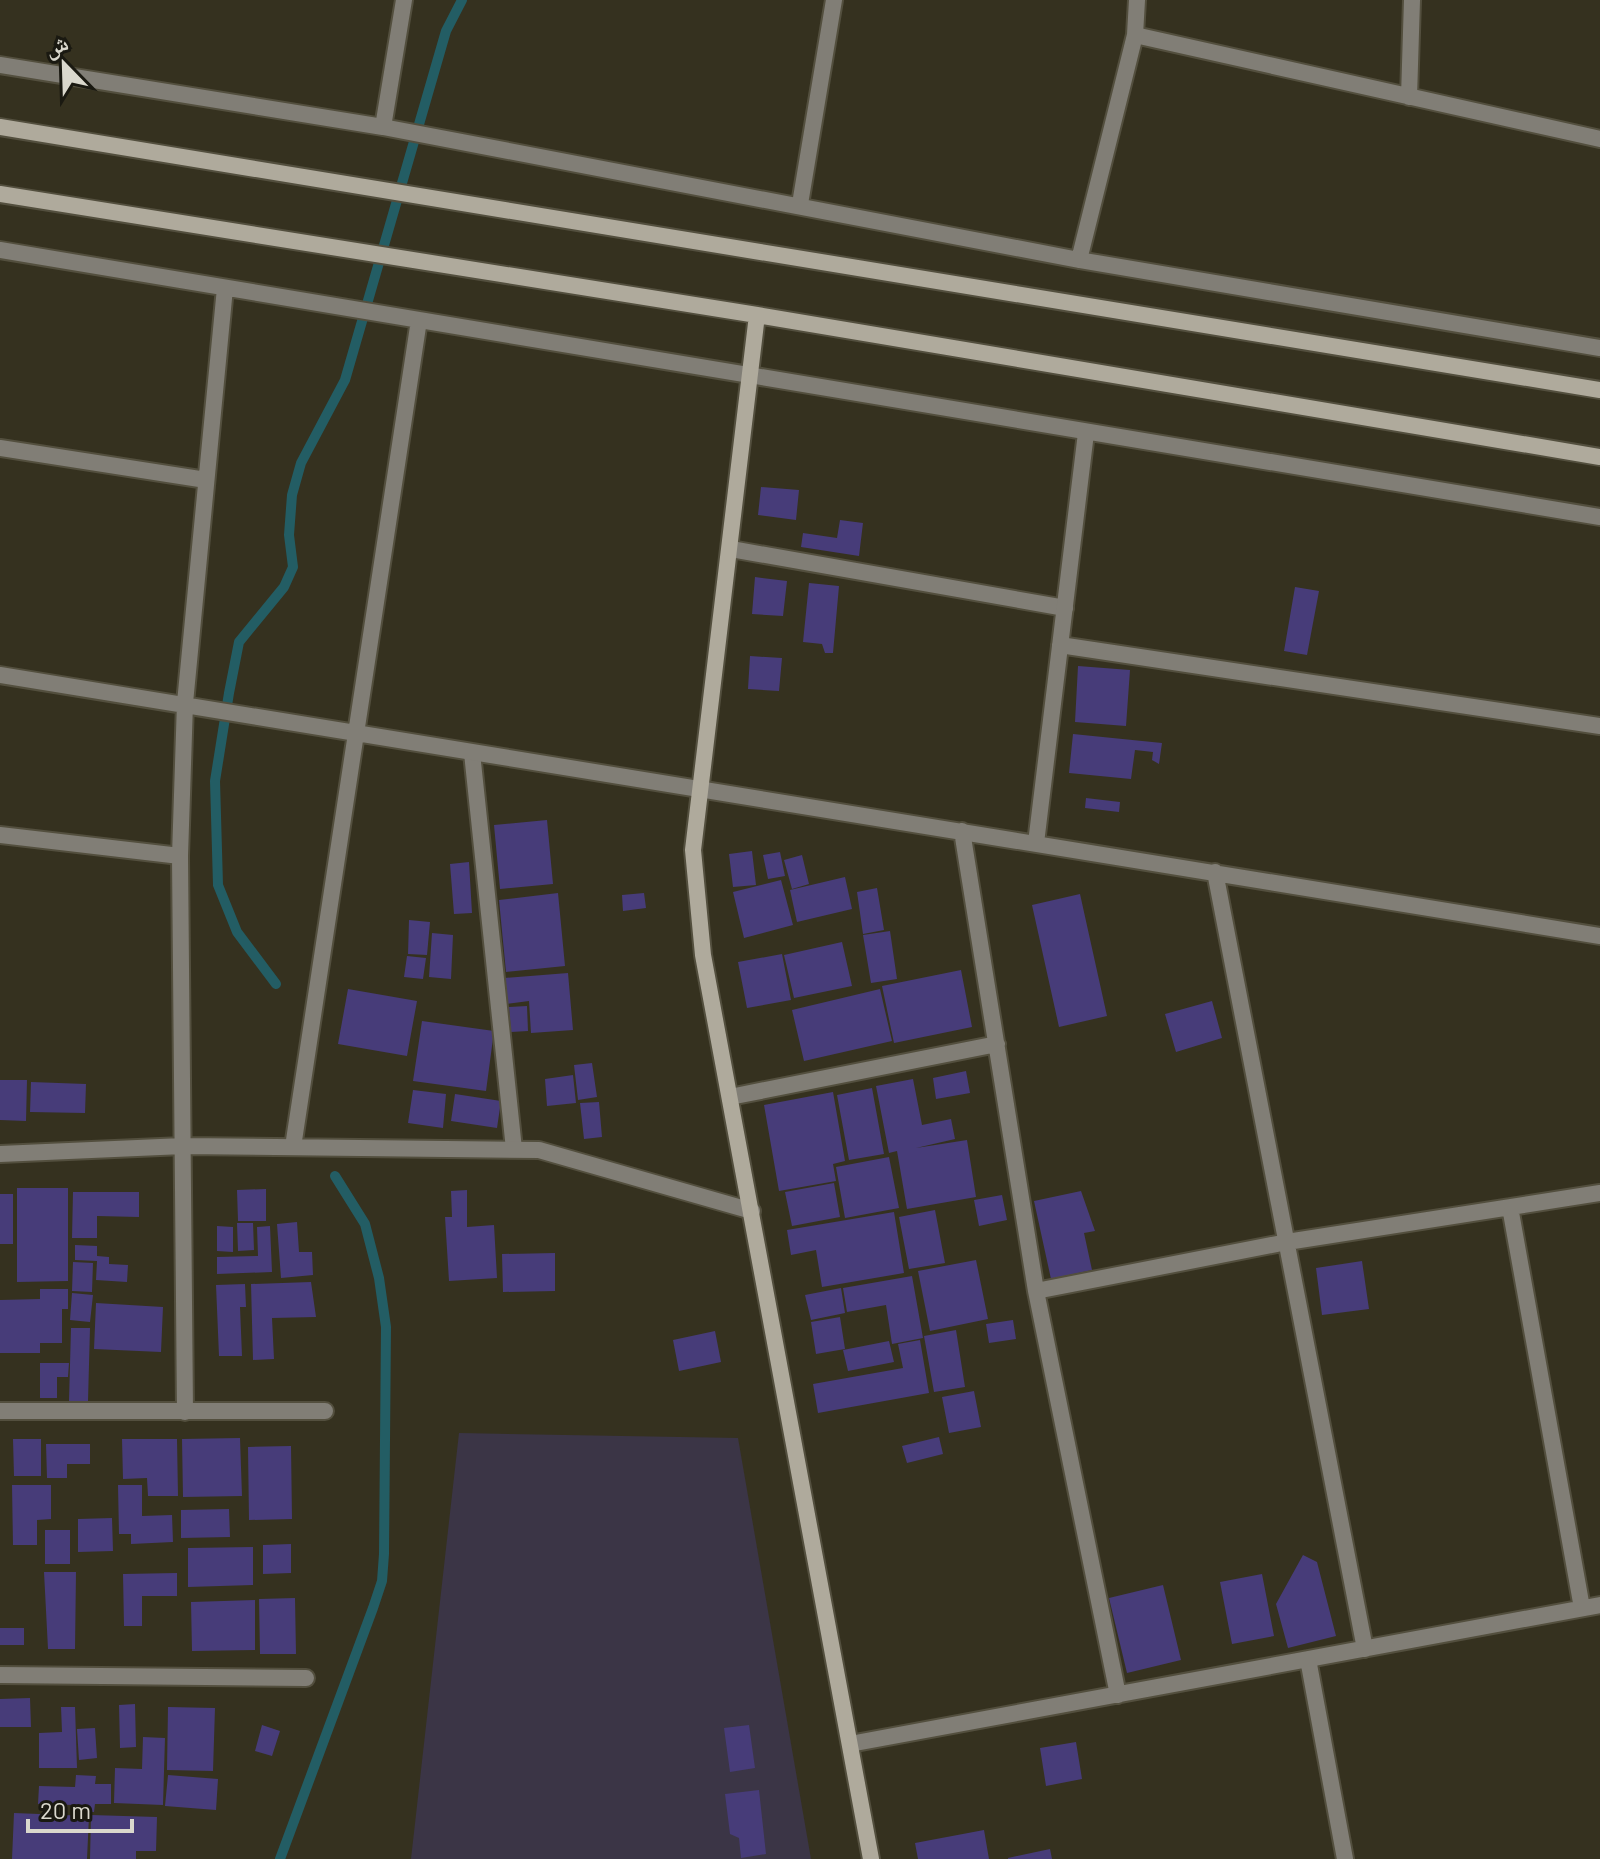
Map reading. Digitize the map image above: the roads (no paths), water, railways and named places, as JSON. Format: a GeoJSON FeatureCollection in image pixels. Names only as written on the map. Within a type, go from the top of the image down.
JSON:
{"type":"FeatureCollection","features":[{"type":"Feature","properties":{"kind":"main road"},"geometry":{"type":"LineString","coordinates":[[0,127],[1600,390]]}},
{"type":"Feature","properties":{"kind":"main road"},"geometry":{"type":"LineString","coordinates":[[0,194],[757,315],[1600,457]]}},
{"type":"Feature","properties":{"kind":"main road"},"geometry":{"type":"LineString","coordinates":[[757,315],[731,549],[699,787],[693,850],[696,896],[703,955],[871,1859]]}},
{"type":"Feature","properties":{"kind":"street"},"geometry":{"type":"LineString","coordinates":[[383,127],[404,0]]}},
{"type":"Feature","properties":{"kind":"street"},"geometry":{"type":"LineString","coordinates":[[800,204],[834,0]]}},
{"type":"Feature","properties":{"kind":"street"},"geometry":{"type":"LineString","coordinates":[[1079,260],[1135,35],[1137,0]]}},
{"type":"Feature","properties":{"kind":"street"},"geometry":{"type":"LineString","coordinates":[[1409,97],[1412,0]]}},
{"type":"Feature","properties":{"kind":"street"},"geometry":{"type":"LineString","coordinates":[[1135,35],[1600,139]]}},
{"type":"Feature","properties":{"kind":"street"},"geometry":{"type":"LineString","coordinates":[[0,65],[383,127],[800,204],[1079,260],[1600,348]]}},
{"type":"Feature","properties":{"kind":"street"},"geometry":{"type":"LineString","coordinates":[[0,250],[1600,517]]}},
{"type":"Feature","properties":{"kind":"street"},"geometry":{"type":"LineString","coordinates":[[185,1412],[180,856],[185,703],[225,288]]}},
{"type":"Feature","properties":{"kind":"street"},"geometry":{"type":"LineString","coordinates":[[293,1147],[419,320]]}},
{"type":"Feature","properties":{"kind":"street"},"geometry":{"type":"LineString","coordinates":[[1036,843],[1086,433]]}},
{"type":"Feature","properties":{"kind":"street"},"geometry":{"type":"LineString","coordinates":[[0,448],[206,480]]}},
{"type":"Feature","properties":{"kind":"street"},"geometry":{"type":"LineString","coordinates":[[731,549],[1065,608]]}},
{"type":"Feature","properties":{"kind":"street"},"geometry":{"type":"LineString","coordinates":[[1060,645],[1600,726]]}},
{"type":"Feature","properties":{"kind":"street"},"geometry":{"type":"LineString","coordinates":[[0,675],[1600,936]]}},
{"type":"Feature","properties":{"kind":"street"},"geometry":{"type":"LineString","coordinates":[[472,753],[514,1149]]}},
{"type":"Feature","properties":{"kind":"street"},"geometry":{"type":"LineString","coordinates":[[962,831],[1036,1291],[1118,1695]]}},
{"type":"Feature","properties":{"kind":"street"},"geometry":{"type":"LineString","coordinates":[[0,835],[180,856]]}},
{"type":"Feature","properties":{"kind":"street"},"geometry":{"type":"LineString","coordinates":[[1215,872],[1365,1649]]}},
{"type":"Feature","properties":{"kind":"street"},"geometry":{"type":"LineString","coordinates":[[730,1097],[997,1044]]}},
{"type":"Feature","properties":{"kind":"street"},"geometry":{"type":"LineString","coordinates":[[0,1154],[183,1146],[539,1150],[752,1211]]}},
{"type":"Feature","properties":{"kind":"street"},"geometry":{"type":"LineString","coordinates":[[1036,1291],[1287,1242],[1600,1193]]}},
{"type":"Feature","properties":{"kind":"street"},"geometry":{"type":"LineString","coordinates":[[1510,1207],[1582,1608]]}},
{"type":"Feature","properties":{"kind":"street"},"geometry":{"type":"LineString","coordinates":[[0,1411],[325,1411]]}},
{"type":"Feature","properties":{"kind":"street"},"geometry":{"type":"LineString","coordinates":[[850,1744],[1600,1605]]}},
{"type":"Feature","properties":{"kind":"street"},"geometry":{"type":"LineString","coordinates":[[1308,1659],[1345,1859]]}},
{"type":"Feature","properties":{"kind":"street"},"geometry":{"type":"LineString","coordinates":[[0,1675],[306,1678]]}},
{"type":"Feature","properties":{"kind":"waterway"},"geometry":{"type":"LineString","coordinates":[[276,984],[237,932],[218,885],[215,781],[229,693],[239,642],[284,587],[293,567],[289,535],[292,495],[301,463],[345,380],[446,31],[462,0]]}},
{"type":"Feature","properties":{"kind":"waterway"},"geometry":{"type":"LineString","coordinates":[[280,1859],[382,1581],[386,1327],[379,1278],[365,1224],[335,1176]]}}]}
